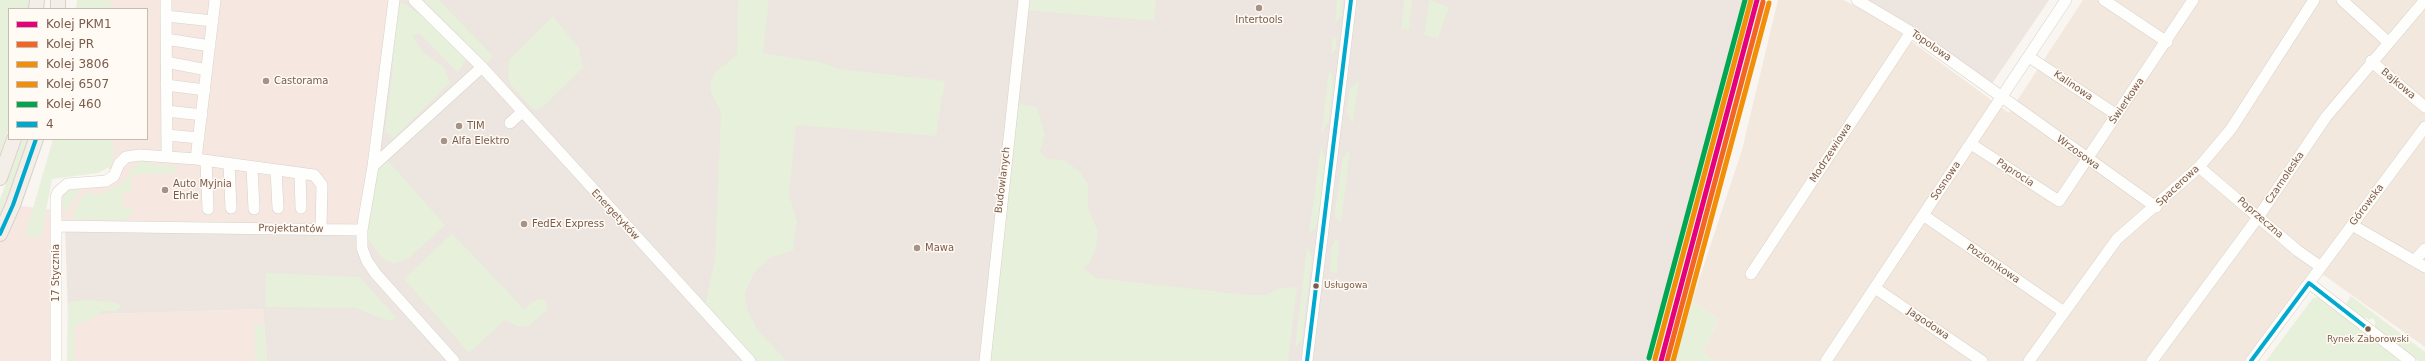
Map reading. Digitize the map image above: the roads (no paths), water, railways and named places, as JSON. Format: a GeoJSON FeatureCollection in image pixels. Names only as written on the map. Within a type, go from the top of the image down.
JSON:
{"type":"FeatureCollection","features":[{"type":"Feature","properties":{"kind":"main road"},"geometry":{"type":"LineString","coordinates":[[0,178],[14,140]]}},
{"type":"Feature","properties":{"kind":"main road"},"geometry":{"type":"LineString","coordinates":[[0,234],[13,205],[36,140]]}},
{"type":"Feature","properties":{"kind":"street"},"geometry":{"type":"LineString","coordinates":[[166,0],[167,156],[314,175],[322,183],[321,229]]}},
{"type":"Feature","properties":{"kind":"street"},"geometry":{"type":"LineString","coordinates":[[208,209],[199,138],[215,0]]}},
{"type":"Feature","properties":{"kind":"street"},"geometry":{"type":"LineString","coordinates":[[394,0],[373,166],[362,230],[362,248],[372,268],[454,361]]}},
{"type":"Feature","properties":{"kind":"street","name":"Energetyków"},"geometry":{"type":"LineString","coordinates":[[414,0],[482,67],[750,361]]}},
{"type":"Feature","properties":{"kind":"street","name":"Budowlanych"},"geometry":{"type":"LineString","coordinates":[[985,361],[1024,0]]}},
{"type":"Feature","properties":{"kind":"street"},"geometry":{"type":"LineString","coordinates":[[1307,361],[1351,0]]}},
{"type":"Feature","properties":{"kind":"street","name":"Topolowa"},"geometry":{"type":"LineString","coordinates":[[1857,0],[1910,32],[2002,98]]}},
{"type":"Feature","properties":{"kind":"street","name":"Sosnowa"},"geometry":{"type":"LineString","coordinates":[[1826,361],[2066,0]]}},
{"type":"Feature","properties":{"kind":"street"},"geometry":{"type":"LineString","coordinates":[[2104,0],[2166,42]]}},
{"type":"Feature","properties":{"kind":"street","name":"Świerkowa"},"geometry":{"type":"LineString","coordinates":[[2059,201],[2088,160],[2193,0]]}},
{"type":"Feature","properties":{"kind":"street","name":"Spacerowa"},"geometry":{"type":"LineString","coordinates":[[2029,361],[2117,239],[2156,207],[2199,168],[2232,129],[2314,0]]}},
{"type":"Feature","properties":{"kind":"street"},"geometry":{"type":"LineString","coordinates":[[2342,0],[2388,42]]}},
{"type":"Feature","properties":{"kind":"street","name":"Czarnoleska"},"geometry":{"type":"LineString","coordinates":[[2152,361],[2259,216],[2326,117],[2371,61],[2425,0]]}},
{"type":"Feature","properties":{"kind":"street"},"geometry":{"type":"LineString","coordinates":[[166,16],[213,21]]}},
{"type":"Feature","properties":{"kind":"street","name":"Modrzewiowa"},"geometry":{"type":"LineString","coordinates":[[1751,274],[1910,32]]}},
{"type":"Feature","properties":{"kind":"street"},"geometry":{"type":"LineString","coordinates":[[166,38],[210,46]]}},
{"type":"Feature","properties":{"kind":"street","name":"Kalinowa"},"geometry":{"type":"LineString","coordinates":[[2029,57],[2117,115]]}},
{"type":"Feature","properties":{"kind":"street","name":"Bajkowa"},"geometry":{"type":"LineString","coordinates":[[2371,61],[2425,107]]}},
{"type":"Feature","properties":{"kind":"street"},"geometry":{"type":"LineString","coordinates":[[166,62],[207,70]]}},
{"type":"Feature","properties":{"kind":"street"},"geometry":{"type":"LineString","coordinates":[[373,166],[464,91],[482,67]]}},
{"type":"Feature","properties":{"kind":"street"},"geometry":{"type":"LineString","coordinates":[[166,85],[205,90]]}},
{"type":"Feature","properties":{"kind":"street","name":"Wrzosowa"},"geometry":{"type":"LineString","coordinates":[[2002,98],[2156,207]]}},
{"type":"Feature","properties":{"kind":"street"},"geometry":{"type":"LineString","coordinates":[[166,111],[202,116]]}},
{"type":"Feature","properties":{"kind":"street"},"geometry":{"type":"LineString","coordinates":[[510,123],[522,112]]}},
{"type":"Feature","properties":{"kind":"street","name":"Górowska"},"geometry":{"type":"LineString","coordinates":[[2309,282],[2425,127]]}},
{"type":"Feature","properties":{"kind":"street"},"geometry":{"type":"LineString","coordinates":[[167,134],[199,138]]}},
{"type":"Feature","properties":{"kind":"street","name":"Paprocia"},"geometry":{"type":"LineString","coordinates":[[1971,144],[2059,201]]}},
{"type":"Feature","properties":{"kind":"street","name":"17 Stycznia"},"geometry":{"type":"LineString","coordinates":[[56,361],[56,197],[62,187],[67,184],[101,182],[110,179],[122,160],[131,156],[167,156]]}},
{"type":"Feature","properties":{"kind":"street"},"geometry":{"type":"LineString","coordinates":[[229,164],[231,208]]}},
{"type":"Feature","properties":{"kind":"street"},"geometry":{"type":"LineString","coordinates":[[252,167],[254,209]]}},
{"type":"Feature","properties":{"kind":"street","name":"Poprzeczna"},"geometry":{"type":"LineString","coordinates":[[2199,168],[2259,216],[2298,251],[2321,267]]}},
{"type":"Feature","properties":{"kind":"street"},"geometry":{"type":"LineString","coordinates":[[276,170],[278,208]]}},
{"type":"Feature","properties":{"kind":"street"},"geometry":{"type":"LineString","coordinates":[[300,173],[301,208]]}},
{"type":"Feature","properties":{"kind":"street","name":"Poziomkowa"},"geometry":{"type":"LineString","coordinates":[[1923,215],[2064,312]]}},
{"type":"Feature","properties":{"kind":"street"},"geometry":{"type":"LineString","coordinates":[[2352,225],[2364,234],[2415,260],[2425,267]]}},
{"type":"Feature","properties":{"kind":"street","name":"Projektantów"},"geometry":{"type":"LineString","coordinates":[[56,226],[362,230]]}},
{"type":"Feature","properties":{"kind":"street"},"geometry":{"type":"LineString","coordinates":[[2415,260],[2425,249]]}},
{"type":"Feature","properties":{"kind":"street"},"geometry":{"type":"LineString","coordinates":[[2251,361],[2309,282],[2410,361]]}},
{"type":"Feature","properties":{"kind":"street","name":"Jagodowa"},"geometry":{"type":"LineString","coordinates":[[1875,288],[1982,361]]}},
{"type":"Feature","properties":{"kind":"rail line","name":"460"},"geometry":{"type":"LineString","coordinates":[[1649,358],[1745,0]]}},
{"type":"Feature","properties":{"kind":"rail line","name":"3806"},"geometry":{"type":"LineString","coordinates":[[1655,359],[1751,0]]}},
{"type":"Feature","properties":{"kind":"rail line","name":"PKM1"},"geometry":{"type":"LineString","coordinates":[[1661,361],[1757,0]]}},
{"type":"Feature","properties":{"kind":"rail line","name":"PR"},"geometry":{"type":"LineString","coordinates":[[1667,361],[1763,2]]}},
{"type":"Feature","properties":{"kind":"rail line","name":"6507"},"geometry":{"type":"LineString","coordinates":[[1673,361],[1769,3]]}},
{"type":"Feature","properties":{"kind":"place","name":"Intertools"},"geometry":{"type":"Point","coordinates":[1259,8]}},
{"type":"Feature","properties":{"kind":"place","name":"Castorama"},"geometry":{"type":"Point","coordinates":[266,81]}},
{"type":"Feature","properties":{"kind":"place","name":"TIM"},"geometry":{"type":"Point","coordinates":[459,126]}},
{"type":"Feature","properties":{"kind":"place","name":"Alfa Elektro"},"geometry":{"type":"Point","coordinates":[444,141]}},
{"type":"Feature","properties":{"kind":"place","name":"Auto Myjnia Ehrle"},"geometry":{"type":"Point","coordinates":[165,190]}},
{"type":"Feature","properties":{"kind":"place","name":"FedEx Express"},"geometry":{"type":"Point","coordinates":[524,224]}},
{"type":"Feature","properties":{"kind":"place","name":"Mawa"},"geometry":{"type":"Point","coordinates":[917,248]}},
{"type":"Feature","properties":{"kind":"place","name":"Usługowa"},"geometry":{"type":"Point","coordinates":[1316,286]}},
{"type":"Feature","properties":{"kind":"place","name":"Rynek Zaborowski"},"geometry":{"type":"Point","coordinates":[2368,329]}}]}
